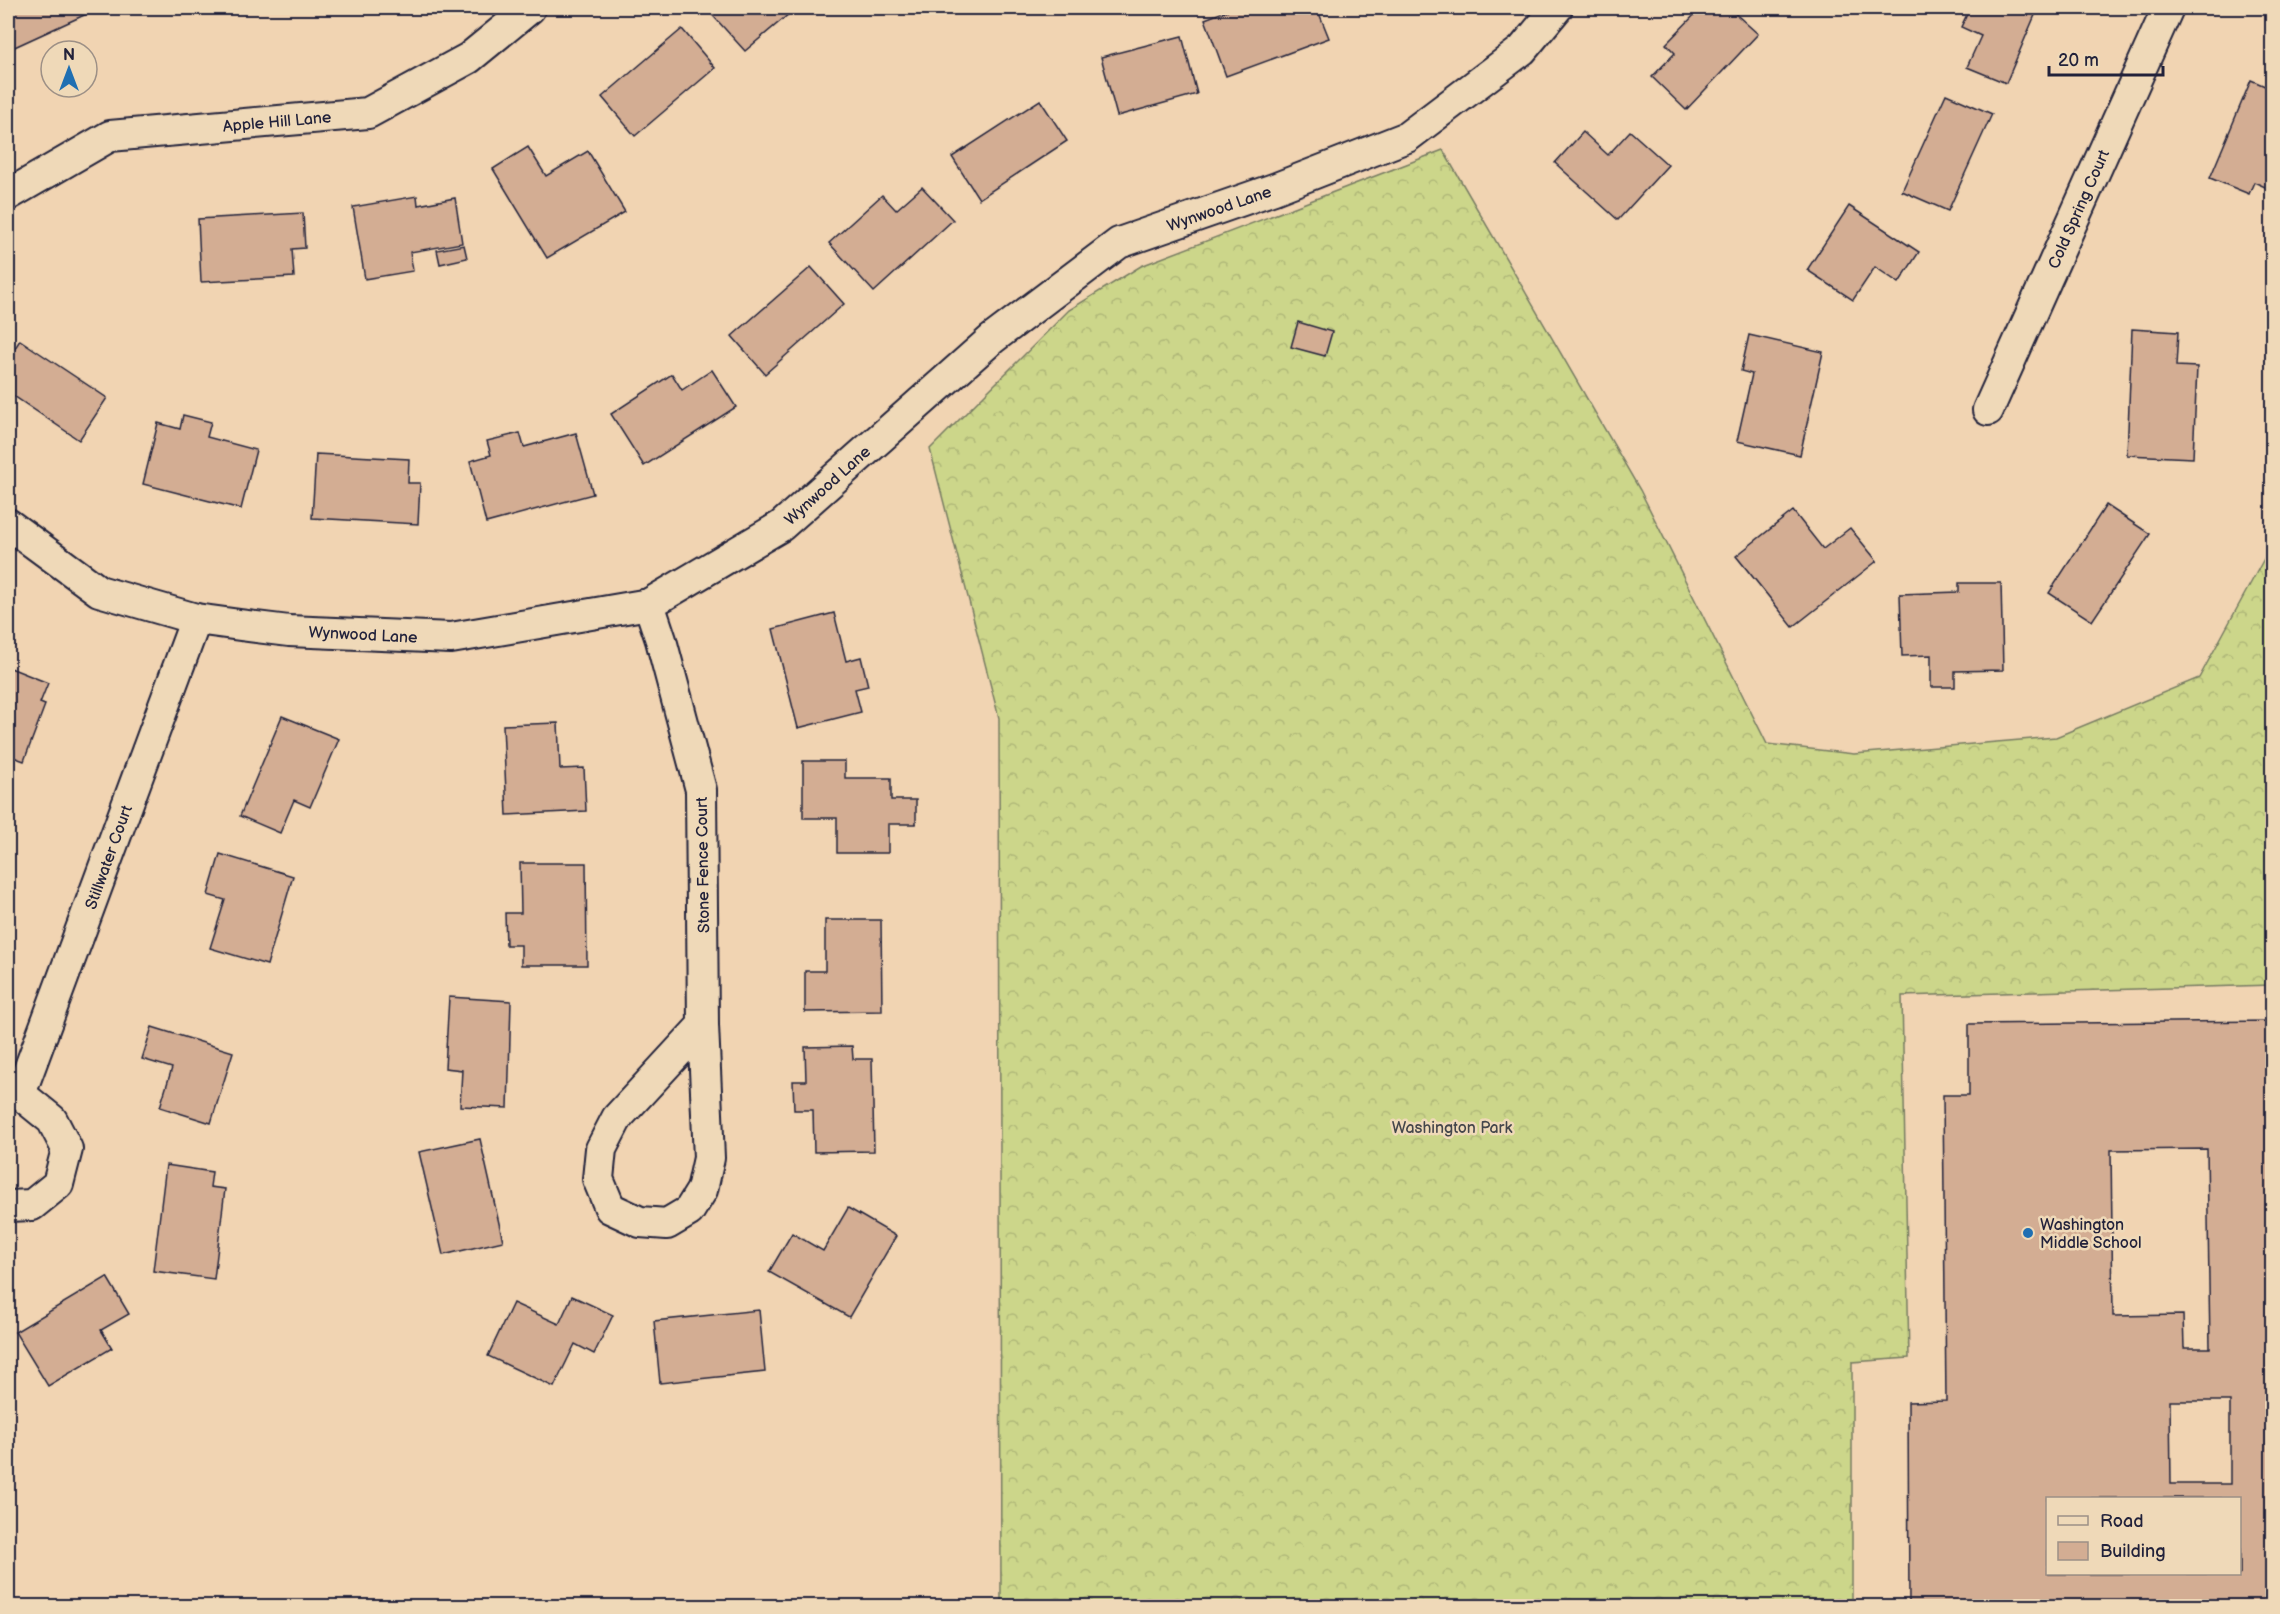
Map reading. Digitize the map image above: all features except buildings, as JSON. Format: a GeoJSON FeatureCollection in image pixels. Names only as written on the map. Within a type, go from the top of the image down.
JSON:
{"type":"FeatureCollection","features":[{"type":"Feature","properties":{"kind":"street","name":"Apple Hill Lane"},"geometry":{"type":"LineString","coordinates":[[8,195],[110,136],[368,113],[469,58],[530,8]]}},
{"type":"Feature","properties":{"kind":"street","name":"Wynwood Lane"},"geometry":{"type":"LineString","coordinates":[[8,524],[99,591],[196,619],[289,631],[451,638],[649,604],[781,526],[992,339],[1119,243],[1274,189],[1407,137],[1522,50],[1557,8]]}},
{"type":"Feature","properties":{"kind":"street","name":"Cold Spring Court"},"geometry":{"type":"LineString","coordinates":[[1988,410],[2168,8]]}},
{"type":"Feature","properties":{"kind":"street","name":"Stone Fence Court"},"geometry":{"type":"LineString","coordinates":[[649,604],[661,640],[701,790],[703,1025],[709,1158],[702,1190],[689,1211],[667,1224],[640,1222],[609,1208],[598,1179],[600,1149],[617,1118],[703,1025]]}},
{"type":"Feature","properties":{"kind":"street","name":"Stillwater Court"},"geometry":{"type":"LineString","coordinates":[[8,1206],[32,1205],[58,1184],[67,1149],[52,1120],[14,1094],[196,619]]}},
{"type":"Feature","properties":{"kind":"green space","name":"Washington Park"},"geometry":{"type":"Polygon","coordinates":[[[1443,150],[1640,490],[1767,744],[1854,754],[2056,737],[2199,678],[2272,544],[2272,985],[1902,996],[1909,1358],[1852,1362],[1852,1606],[1001,1606],[999,718],[930,449],[1069,310],[1141,266],[1443,150]]]}},
{"type":"Feature","properties":{"kind":"place","name":"Washington Middle School"},"geometry":{"type":"Point","coordinates":[2028,1233]}}]}
